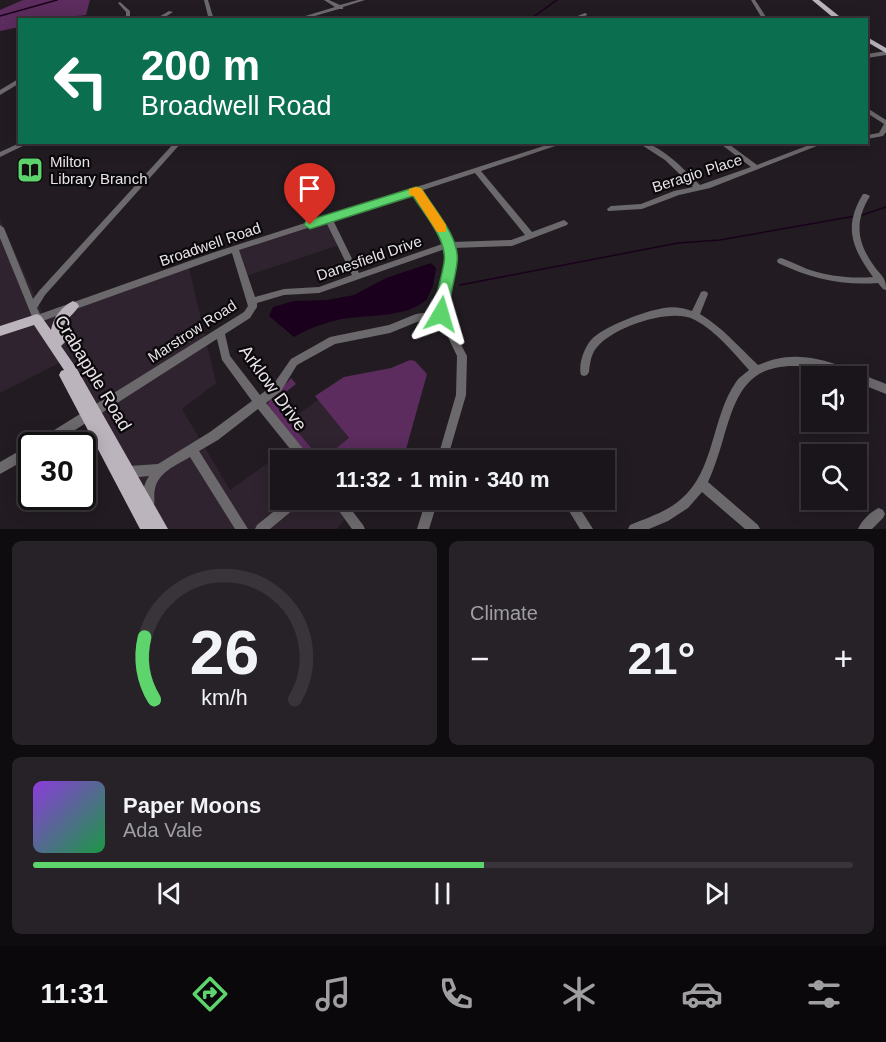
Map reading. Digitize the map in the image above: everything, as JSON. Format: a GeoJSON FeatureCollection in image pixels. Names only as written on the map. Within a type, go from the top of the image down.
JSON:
{"type":"FeatureCollection","features":[{"type":"Feature","properties":{"kind":"main road"},"geometry":{"type":"LineString","coordinates":[[815,0],[838,18]]}},
{"type":"Feature","properties":{"kind":"main road"},"geometry":{"type":"LineString","coordinates":[[868,40],[886,52]]}},
{"type":"Feature","properties":{"kind":"main road"},"geometry":{"type":"LineString","coordinates":[[73,306],[58,323],[55,332],[75,368],[73,373]]}},
{"type":"Feature","properties":{"kind":"main road"},"geometry":{"type":"LineString","coordinates":[[0,331],[35,313]]}},
{"type":"Feature","properties":{"kind":"main road","name":"Crabapple Road"},"geometry":{"type":"LineString","coordinates":[[35,313],[73,373],[148,529]]}},
{"type":"Feature","properties":{"kind":"main road","name":"Crabapple Road"},"geometry":{"type":"LineString","coordinates":[[35,313],[41,332],[129,472],[160,529]]}},
{"type":"Feature","properties":{"kind":"street"},"geometry":{"type":"LineString","coordinates":[[206,0],[211,18]]}},
{"type":"Feature","properties":{"kind":"street"},"geometry":{"type":"LineString","coordinates":[[326,0],[341,8]]}},
{"type":"Feature","properties":{"kind":"street"},"geometry":{"type":"LineString","coordinates":[[302,18],[363,0]]}},
{"type":"Feature","properties":{"kind":"street"},"geometry":{"type":"LineString","coordinates":[[753,0],[765,18]]}},
{"type":"Feature","properties":{"kind":"street"},"geometry":{"type":"LineString","coordinates":[[120,3],[128,12],[128,18]]}},
{"type":"Feature","properties":{"kind":"street"},"geometry":{"type":"LineString","coordinates":[[162,18],[171,12]]}},
{"type":"Feature","properties":{"kind":"street"},"geometry":{"type":"LineString","coordinates":[[575,18],[585,14]]}},
{"type":"Feature","properties":{"kind":"street"},"geometry":{"type":"LineString","coordinates":[[868,56],[886,52]]}},
{"type":"Feature","properties":{"kind":"street"},"geometry":{"type":"LineString","coordinates":[[0,93],[18,81]]}},
{"type":"Feature","properties":{"kind":"street"},"geometry":{"type":"LineString","coordinates":[[868,111],[886,124],[881,135],[868,137]]}},
{"type":"Feature","properties":{"kind":"street"},"geometry":{"type":"LineString","coordinates":[[1,154],[24,144]]}},
{"type":"Feature","properties":{"kind":"street"},"geometry":{"type":"LineString","coordinates":[[35,313],[42,293],[177,144]]}},
{"type":"Feature","properties":{"kind":"street","name":"Broadwell Road"},"geometry":{"type":"LineString","coordinates":[[35,313],[73,306],[235,249],[558,144]]}},
{"type":"Feature","properties":{"kind":"street"},"geometry":{"type":"LineString","coordinates":[[643,144],[667,158],[698,187]]}},
{"type":"Feature","properties":{"kind":"street"},"geometry":{"type":"LineString","coordinates":[[724,144],[756,168]]}},
{"type":"Feature","properties":{"kind":"street"},"geometry":{"type":"LineString","coordinates":[[798,144],[805,149]]}},
{"type":"Feature","properties":{"kind":"street","name":"Beragio Place"},"geometry":{"type":"LineString","coordinates":[[611,209],[642,206],[756,168],[819,144]]}},
{"type":"Feature","properties":{"kind":"street"},"geometry":{"type":"LineString","coordinates":[[477,171],[531,236]]}},
{"type":"Feature","properties":{"kind":"street"},"geometry":{"type":"LineString","coordinates":[[416,191],[449,244],[451,261],[442,297],[441,314],[462,356],[461,395],[445,450]]}},
{"type":"Feature","properties":{"kind":"street"},"geometry":{"type":"LineString","coordinates":[[866,196],[856,213],[855,234],[861,252],[883,283]]}},
{"type":"Feature","properties":{"kind":"street"},"geometry":{"type":"LineString","coordinates":[[329,219],[357,277]]}},
{"type":"Feature","properties":{"kind":"street","name":"Danesfield Drive"},"geometry":{"type":"LineString","coordinates":[[252,301],[284,292],[319,290],[449,244],[501,245],[564,223]]}},
{"type":"Feature","properties":{"kind":"street"},"geometry":{"type":"LineString","coordinates":[[0,228],[35,313]]}},
{"type":"Feature","properties":{"kind":"street","name":"Marstrow Road"},"geometry":{"type":"LineString","coordinates":[[62,432],[247,315],[253,307],[252,301],[235,249]]}},
{"type":"Feature","properties":{"kind":"street"},"geometry":{"type":"LineString","coordinates":[[781,261],[832,279],[883,283]]}},
{"type":"Feature","properties":{"kind":"street"},"geometry":{"type":"LineString","coordinates":[[26,294],[42,293]]}},
{"type":"Feature","properties":{"kind":"street"},"geometry":{"type":"LineString","coordinates":[[695,315],[704,294]]}},
{"type":"Feature","properties":{"kind":"street"},"geometry":{"type":"LineString","coordinates":[[584,372],[589,348],[595,340],[658,310],[681,310],[695,315],[712,326],[755,369]]}},
{"type":"Feature","properties":{"kind":"street"},"geometry":{"type":"LineString","coordinates":[[129,472],[159,469],[191,449],[277,388],[294,362],[333,340],[390,329],[416,318],[441,314]]}},
{"type":"Feature","properties":{"kind":"street","name":"Arklow Drive"},"geometry":{"type":"LineString","coordinates":[[220,332],[225,357],[257,402],[297,450]]}},
{"type":"Feature","properties":{"kind":"street"},"geometry":{"type":"LineString","coordinates":[[634,529],[668,515],[690,500],[702,484],[714,457],[729,401],[741,381],[755,369],[787,361],[828,366]]}},
{"type":"Feature","properties":{"kind":"street"},"geometry":{"type":"LineString","coordinates":[[867,381],[886,389]]}},
{"type":"Feature","properties":{"kind":"street"},"geometry":{"type":"LineString","coordinates":[[191,449],[242,529]]}},
{"type":"Feature","properties":{"kind":"street"},"geometry":{"type":"LineString","coordinates":[[0,468],[18,458]]}},
{"type":"Feature","properties":{"kind":"street"},"geometry":{"type":"LineString","coordinates":[[150,508],[149,486],[159,469]]}},
{"type":"Feature","properties":{"kind":"street"},"geometry":{"type":"LineString","coordinates":[[702,484],[754,529]]}},
{"type":"Feature","properties":{"kind":"street"},"geometry":{"type":"LineString","coordinates":[[261,529],[284,510]]}},
{"type":"Feature","properties":{"kind":"street"},"geometry":{"type":"LineString","coordinates":[[345,510],[359,529]]}},
{"type":"Feature","properties":{"kind":"street"},"geometry":{"type":"LineString","coordinates":[[423,529],[429,510]]}},
{"type":"Feature","properties":{"kind":"street"},"geometry":{"type":"LineString","coordinates":[[575,511],[587,529]]}},
{"type":"Feature","properties":{"kind":"street"},"geometry":{"type":"LineString","coordinates":[[864,529],[879,514]]}},
{"type":"Feature","properties":{"kind":"shaded area"},"geometry":{"type":"Polygon","coordinates":[[[23,0],[90,0],[86,15],[66,18],[18,18],[18,27],[0,31],[0,10],[23,0]]]}},
{"type":"Feature","properties":{"kind":"shaded area"},"geometry":{"type":"Polygon","coordinates":[[[0,219],[43,314],[188,264],[216,383],[182,409],[230,490],[270,461],[270,510],[344,510],[347,516],[337,529],[154,529],[65,360],[0,393],[0,219]]]}},
{"type":"Feature","properties":{"kind":"shaded area"},"geometry":{"type":"Polygon","coordinates":[[[330,219],[342,244],[240,278],[231,250],[330,219]]]}},
{"type":"Feature","properties":{"kind":"shaded area"},"geometry":{"type":"Polygon","coordinates":[[[431,263],[436,268],[433,286],[427,299],[409,310],[337,320],[294,337],[269,316],[273,307],[294,301],[327,300],[354,295],[386,278],[431,263]]]}},
{"type":"Feature","properties":{"kind":"shaded area"},"geometry":{"type":"Polygon","coordinates":[[[410,360],[415,361],[427,374],[406,450],[334,450],[349,438],[315,396],[344,377],[391,368],[410,360]]]}},
{"type":"Feature","properties":{"kind":"shaded area"},"geometry":{"type":"Polygon","coordinates":[[[291,378],[296,384],[273,402],[313,450],[303,450],[266,407],[291,378]]]}},
{"type":"Feature","properties":{"kind":"shaded area"},"geometry":{"type":"Polygon","coordinates":[[[319,399],[355,447],[351,450],[286,450],[290,447],[279,429],[319,399]]]}},
{"type":"Feature","properties":{"kind":"waterway"},"geometry":{"type":"LineString","coordinates":[[0,16],[57,0]]}},
{"type":"Feature","properties":{"kind":"waterway"},"geometry":{"type":"LineString","coordinates":[[532,18],[557,0]]}},
{"type":"Feature","properties":{"kind":"waterway"},"geometry":{"type":"LineString","coordinates":[[862,215],[886,207]]}},
{"type":"Feature","properties":{"kind":"waterway"},"geometry":{"type":"LineString","coordinates":[[460,285],[678,243],[720,240],[855,216]]}},
{"type":"Feature","properties":{"kind":"slow traffic"},"geometry":{"type":"LineString","coordinates":[[413,192],[416,191],[441,229]]}},
{"type":"Feature","properties":{"kind":"place","name":"Milton Library Branch"},"geometry":{"type":"Point","coordinates":[30,170]}},
{"type":"Feature","properties":{"kind":"route"},"geometry":{"type":"LineString","coordinates":[[310,225],[416,191],[448,239],[451,261],[442,297],[441,314]]}}]}
